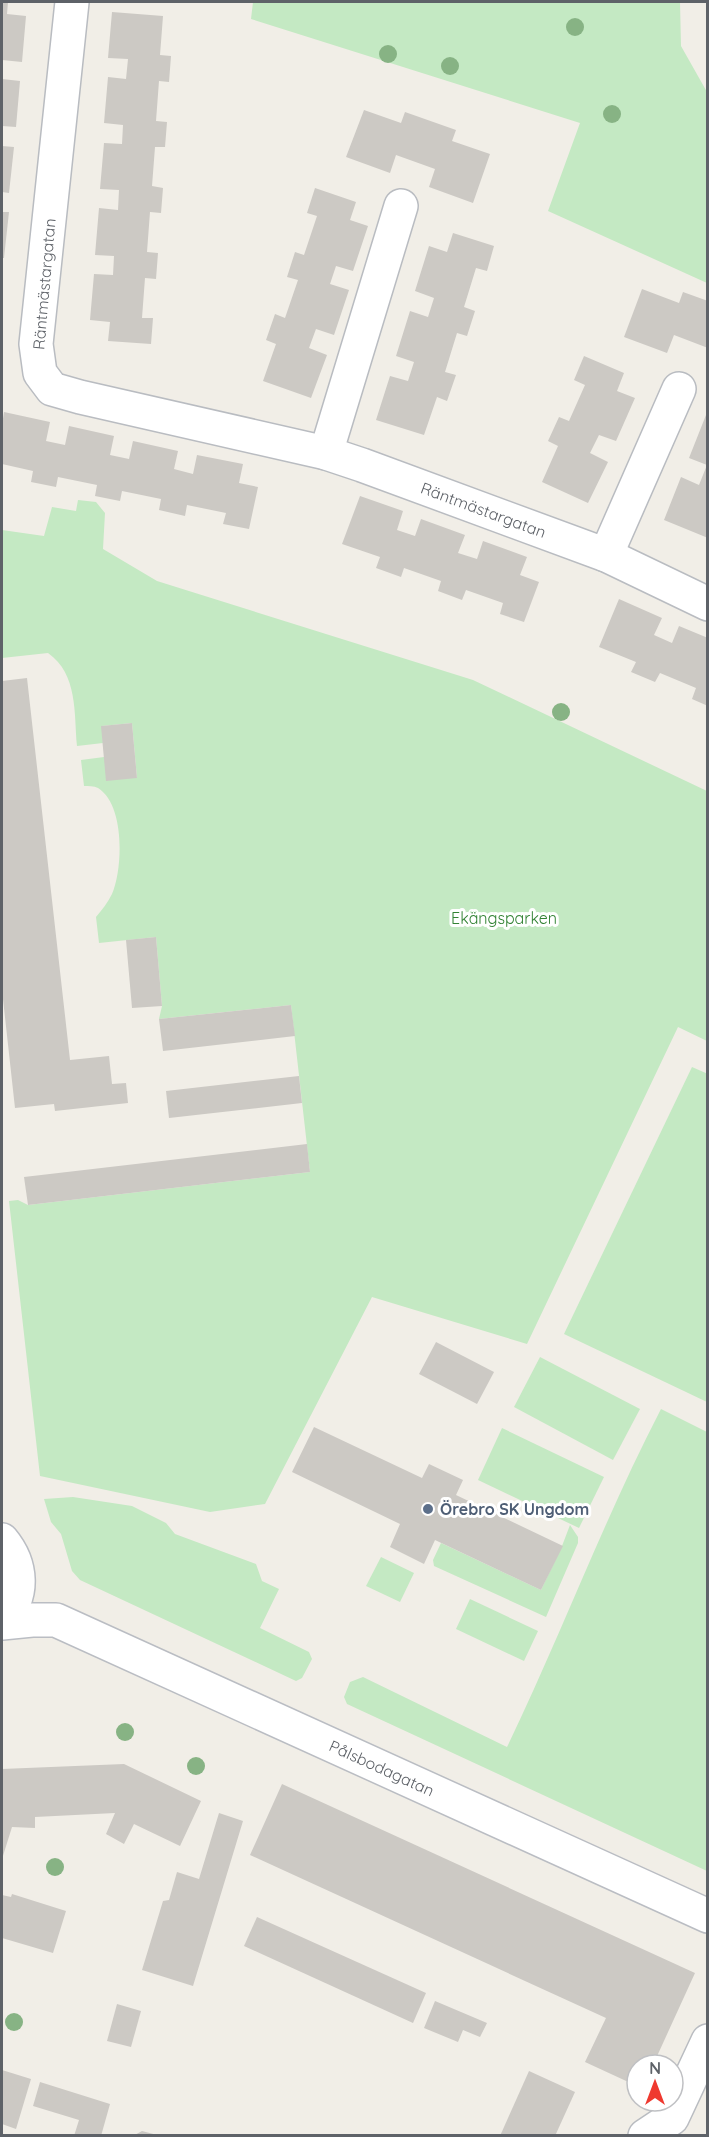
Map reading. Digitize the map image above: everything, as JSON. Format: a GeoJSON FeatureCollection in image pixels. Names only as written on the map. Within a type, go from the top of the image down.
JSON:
{"type":"FeatureCollection","features":[{"type":"Feature","properties":{"kind":"street","name":"Räntmästargatan"},"geometry":{"type":"LineString","coordinates":[[72,2],[36,344],[40,373],[52,388],[80,397],[326,453],[606,555],[708,604]]}},
{"type":"Feature","properties":{"kind":"street"},"geometry":{"type":"LineString","coordinates":[[326,453],[401,206]]}},
{"type":"Feature","properties":{"kind":"street"},"geometry":{"type":"LineString","coordinates":[[606,555],[679,389]]}},
{"type":"Feature","properties":{"kind":"street","name":"Pålsbodagatan"},"geometry":{"type":"LineString","coordinates":[[2,1539],[18,1569],[56,1620]]}},
{"type":"Feature","properties":{"kind":"street"},"geometry":{"type":"LineString","coordinates":[[2,1621],[15,1601],[19,1586],[18,1569]]}},
{"type":"Feature","properties":{"kind":"street","name":"Pålsbodagatan"},"geometry":{"type":"LineString","coordinates":[[2,1621],[56,1620],[708,1916]]}},
{"type":"Feature","properties":{"kind":"street"},"geometry":{"type":"LineString","coordinates":[[645,2136],[672,2118],[708,2041]]}},
{"type":"Feature","properties":{"kind":"green space"},"geometry":{"type":"Polygon","coordinates":[[[253,2],[680,2],[681,46],[707,92],[707,283],[548,211],[580,123],[251,19],[253,2]]]}},
{"type":"Feature","properties":{"kind":"green space","name":"Ekängsparken"},"geometry":{"type":"Polygon","coordinates":[[[78,500],[96,502],[105,513],[103,549],[157,581],[473,680],[707,791],[707,1041],[678,1027],[527,1344],[372,1297],[265,1504],[210,1512],[40,1476],[9,1201],[18,1200],[28,1205],[310,1172],[291,1005],[159,1019],[162,1006],[156,937],[99,943],[96,917],[105,906],[116,883],[120,854],[119,838],[113,808],[107,796],[98,788],[84,786],[81,760],[104,757],[137,778],[132,723],[102,726],[103,743],[77,746],[73,695],[65,672],[58,662],[48,653],[2,658],[2,530],[44,536],[52,507],[76,511],[78,500]]]}},
{"type":"Feature","properties":{"kind":"green space"},"geometry":{"type":"Polygon","coordinates":[[[692,1067],[708,1074],[707,1402],[564,1334],[692,1067]]]}},
{"type":"Feature","properties":{"kind":"green space"},"geometry":{"type":"Polygon","coordinates":[[[540,1357],[640,1409],[613,1460],[514,1407],[540,1357]]]}},
{"type":"Feature","properties":{"kind":"green space"},"geometry":{"type":"Polygon","coordinates":[[[661,1409],[707,1432],[707,1871],[347,1704],[344,1697],[350,1682],[363,1677],[507,1747],[620,1492],[661,1409]]]}},
{"type":"Feature","properties":{"kind":"green space"},"geometry":{"type":"Polygon","coordinates":[[[502,1428],[604,1477],[579,1528],[478,1480],[502,1428]]]}},
{"type":"Feature","properties":{"kind":"green space"},"geometry":{"type":"Polygon","coordinates":[[[73,1497],[132,1506],[166,1523],[175,1534],[256,1564],[262,1581],[279,1589],[260,1628],[309,1652],[312,1659],[302,1678],[296,1681],[80,1580],[72,1571],[61,1534],[51,1522],[44,1499],[73,1497]]]}},
{"type":"Feature","properties":{"kind":"green space"},"geometry":{"type":"Polygon","coordinates":[[[570,1525],[578,1537],[578,1543],[546,1617],[434,1566],[433,1560],[441,1543],[541,1590],[570,1525]]]}},
{"type":"Feature","properties":{"kind":"green space"},"geometry":{"type":"Polygon","coordinates":[[[381,1557],[414,1573],[400,1602],[366,1586],[381,1557]]]}},
{"type":"Feature","properties":{"kind":"green space"},"geometry":{"type":"Polygon","coordinates":[[[470,1599],[538,1631],[524,1661],[456,1629],[470,1599]]]}},
{"type":"Feature","properties":{"kind":"building"},"geometry":{"type":"Polygon","coordinates":[[[2,2],[8,2],[7,14],[26,16],[22,62],[2,60],[2,2]]]}},
{"type":"Feature","properties":{"kind":"building"},"geometry":{"type":"Polygon","coordinates":[[[112,12],[163,16],[160,55],[171,56],[169,82],[159,81],[156,121],[167,122],[165,147],[155,147],[152,186],[163,188],[161,213],[150,212],[147,252],[158,253],[156,279],[145,278],[142,318],[153,318],[151,344],[108,341],[110,322],[90,320],[94,274],[113,275],[114,256],[95,255],[99,208],[118,210],[119,190],[100,189],[104,143],[122,144],[123,125],[104,123],[108,77],[126,79],[128,59],[108,58],[112,12]]]}},
{"type":"Feature","properties":{"kind":"building"},"geometry":{"type":"Polygon","coordinates":[[[2,79],[20,81],[16,127],[2,126],[2,79]]]}},
{"type":"Feature","properties":{"kind":"building"},"geometry":{"type":"Polygon","coordinates":[[[364,110],[401,123],[405,112],[456,130],[452,141],[490,154],[473,203],[429,187],[435,169],[396,155],[390,173],[346,157],[364,110]]]}},
{"type":"Feature","properties":{"kind":"building"},"geometry":{"type":"Polygon","coordinates":[[[2,146],[14,147],[9,193],[2,192],[2,146]]]}},
{"type":"Feature","properties":{"kind":"building"},"geometry":{"type":"Polygon","coordinates":[[[315,188],[356,202],[350,220],[368,226],[353,271],[336,266],[330,284],[349,290],[334,335],[316,329],[309,348],[327,355],[311,398],[263,381],[276,344],[266,340],[275,314],[285,318],[298,280],[287,277],[295,252],[304,255],[317,216],[307,213],[315,188]]]}},
{"type":"Feature","properties":{"kind":"building"},"geometry":{"type":"Polygon","coordinates":[[[2,212],[9,212],[4,258],[2,258],[2,212]]]}},
{"type":"Feature","properties":{"kind":"building"},"geometry":{"type":"Polygon","coordinates":[[[453,233],[494,246],[487,271],[476,268],[464,307],[475,311],[467,336],[457,333],[445,372],[456,375],[447,401],[437,397],[424,435],[376,420],[390,376],[408,381],[414,362],[396,356],[410,311],[428,317],[434,298],[415,291],[429,246],[447,252],[453,233]]]}},
{"type":"Feature","properties":{"kind":"building"},"geometry":{"type":"Polygon","coordinates":[[[642,289],[679,303],[683,292],[708,301],[708,348],[674,335],[667,353],[624,337],[642,289]]]}},
{"type":"Feature","properties":{"kind":"building"},"geometry":{"type":"Polygon","coordinates":[[[584,356],[624,373],[617,391],[635,398],[616,441],[599,435],[590,453],[608,462],[588,503],[542,482],[558,446],[548,441],[559,417],[569,421],[585,385],[574,380],[584,356]]]}},
{"type":"Feature","properties":{"kind":"building"},"geometry":{"type":"Polygon","coordinates":[[[4,412],[50,422],[46,441],[65,445],[69,426],[114,436],[110,455],[129,459],[133,441],[178,451],[174,469],[193,474],[197,455],[243,464],[239,483],[258,487],[249,529],[223,524],[226,513],[187,505],[185,516],[159,510],[161,499],[122,491],[120,501],[95,496],[97,485],[58,477],[56,487],[31,482],[33,471],[2,464],[4,412]]]}},
{"type":"Feature","properties":{"kind":"building"},"geometry":{"type":"Polygon","coordinates":[[[706,415],[708,416],[708,538],[664,520],[681,477],[699,485],[707,465],[689,458],[706,415]]]}},
{"type":"Feature","properties":{"kind":"building"},"geometry":{"type":"Polygon","coordinates":[[[360,496],[403,511],[397,530],[415,536],[421,519],[465,535],[458,553],[477,559],[483,541],[527,557],[520,575],[539,582],[524,622],[500,614],[503,603],[466,590],[462,600],[438,591],[441,581],[404,568],[401,577],[376,568],[380,557],[342,544],[360,496]]]}},
{"type":"Feature","properties":{"kind":"building"},"geometry":{"type":"Polygon","coordinates":[[[619,599],[662,618],[654,635],[672,643],[679,626],[708,638],[708,706],[692,699],[696,688],[660,673],[655,682],[631,672],[636,662],[599,647],[619,599]]]}},
{"type":"Feature","properties":{"kind":"building"},"geometry":{"type":"Polygon","coordinates":[[[27,678],[70,1060],[109,1056],[112,1084],[126,1083],[128,1103],[55,1111],[54,1104],[15,1108],[2,990],[2,681],[27,678]]]}},
{"type":"Feature","properties":{"kind":"building"},"geometry":{"type":"Polygon","coordinates":[[[132,723],[137,778],[106,781],[101,726],[132,723]]]}},
{"type":"Feature","properties":{"kind":"building"},"geometry":{"type":"Polygon","coordinates":[[[156,937],[162,1006],[132,1008],[126,940],[156,937]]]}},
{"type":"Feature","properties":{"kind":"building"},"geometry":{"type":"Polygon","coordinates":[[[291,1005],[295,1036],[163,1051],[159,1019],[291,1005]]]}},
{"type":"Feature","properties":{"kind":"building"},"geometry":{"type":"Polygon","coordinates":[[[299,1076],[302,1103],[169,1118],[166,1091],[299,1076]]]}},
{"type":"Feature","properties":{"kind":"building"},"geometry":{"type":"Polygon","coordinates":[[[307,1144],[310,1172],[28,1205],[24,1177],[307,1144]]]}},
{"type":"Feature","properties":{"kind":"building"},"geometry":{"type":"Polygon","coordinates":[[[436,1342],[494,1372],[477,1404],[419,1374],[436,1342]]]}},
{"type":"Feature","properties":{"kind":"building","name":"Örebro SK Ungdom"},"geometry":{"type":"Polygon","coordinates":[[[314,1427],[422,1478],[429,1464],[463,1480],[456,1495],[563,1546],[541,1590],[435,1540],[424,1564],[390,1547],[400,1524],[292,1472],[314,1427]]]}},
{"type":"Feature","properties":{"kind":"building"},"geometry":{"type":"Polygon","coordinates":[[[124,1764],[201,1801],[180,1846],[134,1824],[124,1844],[106,1834],[115,1813],[35,1817],[35,1828],[12,1827],[2,1859],[2,1769],[124,1764]]]}},
{"type":"Feature","properties":{"kind":"building"},"geometry":{"type":"Polygon","coordinates":[[[282,1784],[695,1973],[658,2053],[625,2053],[625,2080],[585,2062],[606,2018],[250,1855],[282,1784]]]}},
{"type":"Feature","properties":{"kind":"building"},"geometry":{"type":"Polygon","coordinates":[[[219,1813],[243,1821],[193,1986],[142,1970],[163,1901],[169,1900],[177,1872],[199,1879],[219,1813]]]}},
{"type":"Feature","properties":{"kind":"building"},"geometry":{"type":"Polygon","coordinates":[[[12,1894],[66,1911],[53,1953],[2,1938],[2,1895],[11,1897],[12,1894]]]}},
{"type":"Feature","properties":{"kind":"building"},"geometry":{"type":"Polygon","coordinates":[[[257,1917],[426,1993],[413,2023],[244,1946],[257,1917]]]}},
{"type":"Feature","properties":{"kind":"building"},"geometry":{"type":"Polygon","coordinates":[[[435,2001],[487,2023],[480,2037],[463,2030],[458,2042],[424,2028],[435,2001]]]}},
{"type":"Feature","properties":{"kind":"building"},"geometry":{"type":"Polygon","coordinates":[[[117,2004],[141,2011],[131,2047],[107,2041],[117,2004]]]}},
{"type":"Feature","properties":{"kind":"building"},"geometry":{"type":"Polygon","coordinates":[[[2,2070],[31,2079],[16,2129],[2,2124],[2,2070]]]}},
{"type":"Feature","properties":{"kind":"building"},"geometry":{"type":"Polygon","coordinates":[[[529,2071],[575,2092],[555,2136],[500,2136],[529,2071]]]}},
{"type":"Feature","properties":{"kind":"building"},"geometry":{"type":"Polygon","coordinates":[[[40,2082],[110,2104],[101,2136],[74,2136],[79,2120],[33,2106],[40,2082]]]}},
{"type":"Feature","properties":{"kind":"building"},"geometry":{"type":"Polygon","coordinates":[[[142,2131],[157,2135],[157,2136],[133,2136],[142,2131]]]}},
{"type":"Feature","properties":{"kind":"place","name":"Örebro SK Ungdom"},"geometry":{"type":"Point","coordinates":[428,1509]}}]}
